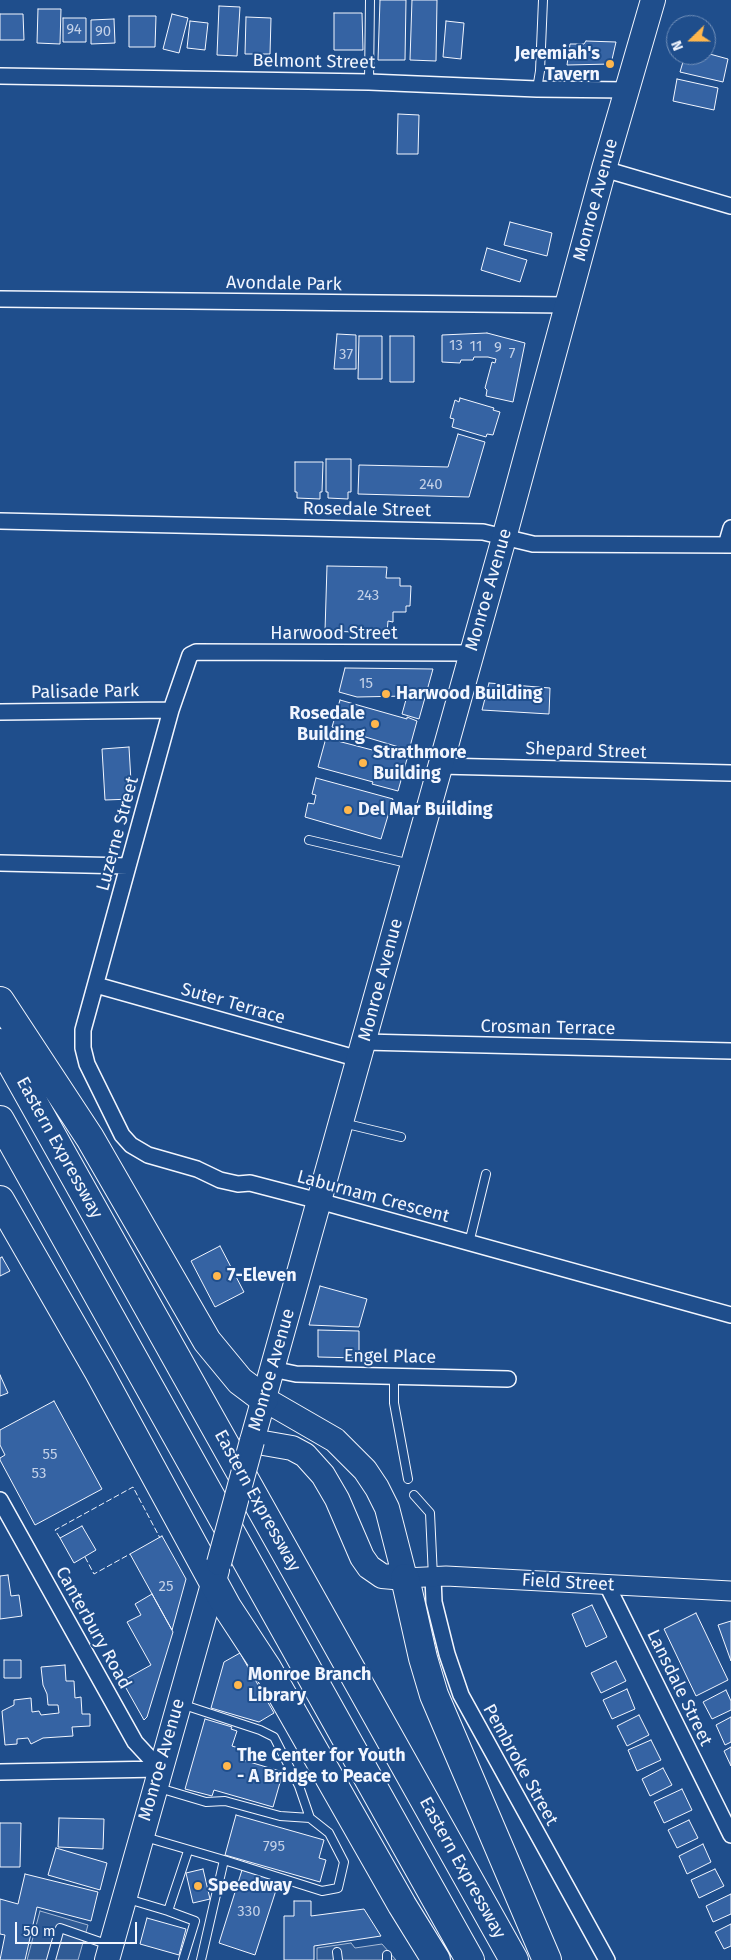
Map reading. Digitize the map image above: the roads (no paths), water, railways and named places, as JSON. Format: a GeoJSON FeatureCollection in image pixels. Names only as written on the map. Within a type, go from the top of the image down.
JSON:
{"type":"FeatureCollection","features":[{"type":"Feature","properties":{"kind":"highway"},"geometry":{"type":"LineString","coordinates":[[0,1001],[86,1131],[207,1342],[240,1381],[264,1399]]}},
{"type":"Feature","properties":{"kind":"highway","name":"Eastern Expressway"},"geometry":{"type":"LineString","coordinates":[[0,1043],[514,1960]]}},
{"type":"Feature","properties":{"kind":"highway"},"geometry":{"type":"LineString","coordinates":[[0,1120],[470,1960]]}},
{"type":"Feature","properties":{"kind":"highway"},"geometry":{"type":"LineString","coordinates":[[0,1200],[217,1573],[235,1620],[267,1668],[402,1905],[436,1960]]}},
{"type":"Feature","properties":{"kind":"highway"},"geometry":{"type":"LineString","coordinates":[[405,1578],[423,1658],[434,1694],[547,1960]]}},
{"type":"Feature","properties":{"kind":"main road","name":"Monroe Avenue"},"geometry":{"type":"LineString","coordinates":[[109,1953],[140,1836],[217,1573],[604,170],[653,0]]}},
{"type":"Feature","properties":{"kind":"main road"},"geometry":{"type":"LineString","coordinates":[[252,1441],[292,1448],[305,1455],[317,1467],[332,1490],[346,1517],[362,1557],[369,1567],[382,1576],[405,1578],[387,1508],[378,1488],[365,1470],[335,1440],[264,1399]]}},
{"type":"Feature","properties":{"kind":"street","name":"Belmont Street"},"geometry":{"type":"LineString","coordinates":[[0,76],[369,82],[537,90],[627,90]]}},
{"type":"Feature","properties":{"kind":"street"},"geometry":{"type":"LineString","coordinates":[[604,170],[731,206]]}},
{"type":"Feature","properties":{"kind":"street","name":"Avondale Park"},"geometry":{"type":"LineString","coordinates":[[0,299],[567,306]]}},
{"type":"Feature","properties":{"kind":"street","name":"Rosedale Street"},"geometry":{"type":"LineString","coordinates":[[0,521],[483,532],[533,544],[728,545]]}},
{"type":"Feature","properties":{"kind":"street"},"geometry":{"type":"LineString","coordinates":[[728,545],[731,528]]}},
{"type":"Feature","properties":{"kind":"street","name":"Harwood Street"},"geometry":{"type":"LineString","coordinates":[[196,652],[472,653]]}},
{"type":"Feature","properties":{"kind":"street","name":"Luzerne Street"},"geometry":{"type":"LineString","coordinates":[[83,1030],[171,710],[190,655],[196,652]]}},
{"type":"Feature","properties":{"kind":"street","name":"Palisade Park"},"geometry":{"type":"LineString","coordinates":[[0,712],[171,710]]}},
{"type":"Feature","properties":{"kind":"street","name":"Shepard Street"},"geometry":{"type":"LineString","coordinates":[[440,766],[731,773]]}},
{"type":"Feature","properties":{"kind":"street"},"geometry":{"type":"LineString","coordinates":[[0,863],[128,866]]}},
{"type":"Feature","properties":{"kind":"street","name":"Suter Terrace"},"geometry":{"type":"LineString","coordinates":[[96,985],[361,1051]]}},
{"type":"Feature","properties":{"kind":"street","name":"Laburnam Crescent"},"geometry":{"type":"LineString","coordinates":[[83,1030],[83,1048],[87,1064],[118,1128],[131,1145],[148,1155],[197,1169],[216,1179],[238,1184],[250,1183],[319,1201],[731,1315]]}},
{"type":"Feature","properties":{"kind":"street","name":"Crosman Terrace"},"geometry":{"type":"LineString","coordinates":[[361,1051],[731,1051]]}},
{"type":"Feature","properties":{"kind":"street","name":"Engel Place"},"geometry":{"type":"LineString","coordinates":[[272,1369],[296,1374],[508,1379]]}},
{"type":"Feature","properties":{"kind":"street","name":"Canterbury Road"},"geometry":{"type":"LineString","coordinates":[[0,1500],[5,1519],[157,1778]]}},
{"type":"Feature","properties":{"kind":"street","name":"Field Street"},"geometry":{"type":"LineString","coordinates":[[405,1578],[433,1577],[731,1591]]}},
{"type":"Feature","properties":{"kind":"street","name":"Pembroke Street"},"geometry":{"type":"LineString","coordinates":[[433,1577],[434,1602],[447,1654],[461,1695],[607,1960]]}},
{"type":"Feature","properties":{"kind":"street","name":"Lansdale Street"},"geometry":{"type":"LineString","coordinates":[[608,1585],[731,1835]]}},
{"type":"Feature","properties":{"kind":"street"},"geometry":{"type":"LineString","coordinates":[[0,1772],[157,1778]]}},
{"type":"Feature","properties":{"kind":"lane"},"geometry":{"type":"LineString","coordinates":[[369,82],[370,0]]}},
{"type":"Feature","properties":{"kind":"lane"},"geometry":{"type":"LineString","coordinates":[[537,90],[540,71],[543,0]]}},
{"type":"Feature","properties":{"kind":"lane"},"geometry":{"type":"LineString","coordinates":[[309,840],[413,865]]}},
{"type":"Feature","properties":{"kind":"lane"},"geometry":{"type":"LineString","coordinates":[[342,1123],[402,1137]]}},
{"type":"Feature","properties":{"kind":"lane"},"geometry":{"type":"LineString","coordinates":[[469,1243],[486,1174]]}},
{"type":"Feature","properties":{"kind":"lane"},"geometry":{"type":"LineString","coordinates":[[394,1376],[394,1403],[408,1479]]}},
{"type":"Feature","properties":{"kind":"lane"},"geometry":{"type":"LineString","coordinates":[[414,1495],[430,1513],[433,1577]]}},
{"type":"Feature","properties":{"kind":"lane"},"geometry":{"type":"LineString","coordinates":[[140,1836],[322,1891],[338,1888],[344,1862],[329,1834],[310,1818],[299,1786],[274,1737],[260,1730],[179,1703]]}},
{"type":"Feature","properties":{"kind":"lane"},"geometry":{"type":"LineString","coordinates":[[157,1778],[206,1802],[224,1801],[280,1816],[310,1818]]}},
{"type":"Feature","properties":{"kind":"lane"},"geometry":{"type":"LineString","coordinates":[[168,1911],[188,1851]]}},
{"type":"Feature","properties":{"kind":"lane"},"geometry":{"type":"LineString","coordinates":[[201,1960],[224,1860]]}},
{"type":"Feature","properties":{"kind":"lane"},"geometry":{"type":"LineString","coordinates":[[124,1898],[195,1921],[183,1960]]}},
{"type":"Feature","properties":{"kind":"lane"},"geometry":{"type":"LineString","coordinates":[[51,1960],[60,1928],[109,1953]]}},
{"type":"Feature","properties":{"kind":"place","name":"Jeremiah's Tavern"},"geometry":{"type":"Point","coordinates":[610,64]}},
{"type":"Feature","properties":{"kind":"place","name":"Harwood Building"},"geometry":{"type":"Point","coordinates":[386,694]}},
{"type":"Feature","properties":{"kind":"place","name":"Rosedale Building"},"geometry":{"type":"Point","coordinates":[375,724]}},
{"type":"Feature","properties":{"kind":"place","name":"Strathmore Building"},"geometry":{"type":"Point","coordinates":[363,763]}},
{"type":"Feature","properties":{"kind":"place","name":"Del Mar Building"},"geometry":{"type":"Point","coordinates":[348,810]}},
{"type":"Feature","properties":{"kind":"place","name":"7-Eleven"},"geometry":{"type":"Point","coordinates":[217,1276]}},
{"type":"Feature","properties":{"kind":"place","name":"Monroe Branch Library"},"geometry":{"type":"Point","coordinates":[238,1685]}},
{"type":"Feature","properties":{"kind":"place","name":"The Center for Youth - A Bridge to Peace"},"geometry":{"type":"Point","coordinates":[227,1766]}},
{"type":"Feature","properties":{"kind":"place","name":"Speedway"},"geometry":{"type":"Point","coordinates":[198,1886]}}]}
